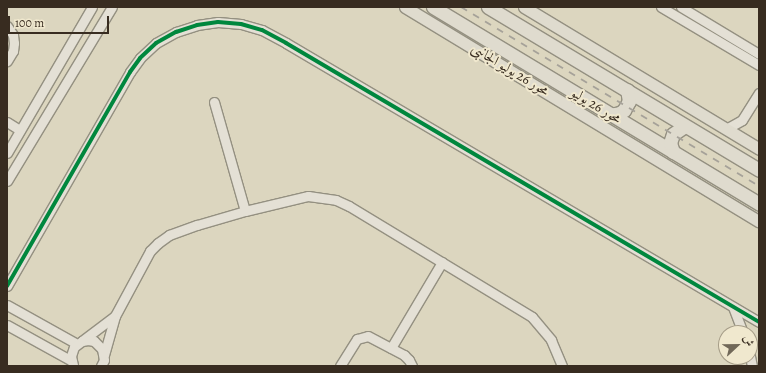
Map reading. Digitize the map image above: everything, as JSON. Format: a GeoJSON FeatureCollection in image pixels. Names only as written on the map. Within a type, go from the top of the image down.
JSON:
{"type":"FeatureCollection","features":[{"type":"Feature","properties":{"kind":"highway","name":"محور 26 يوليو"},"geometry":{"type":"LineString","coordinates":[[433,7],[759,204]]}},
{"type":"Feature","properties":{"kind":"highway","name":"محور 26 يوليو"},"geometry":{"type":"LineString","coordinates":[[488,7],[759,170]]}},
{"type":"Feature","properties":{"kind":"highway"},"geometry":{"type":"LineString","coordinates":[[610,115],[615,115],[624,110],[629,101],[627,90]]}},
{"type":"Feature","properties":{"kind":"highway"},"geometry":{"type":"LineString","coordinates":[[673,152],[671,138],[676,130],[685,126]]}},
{"type":"Feature","properties":{"kind":"main road","name":"محور 26 يوليو الجانبى"},"geometry":{"type":"LineString","coordinates":[[405,7],[759,220]]}},
{"type":"Feature","properties":{"kind":"main road"},"geometry":{"type":"LineString","coordinates":[[524,7],[759,149]]}},
{"type":"Feature","properties":{"kind":"street"},"geometry":{"type":"LineString","coordinates":[[7,154],[11,138],[20,130],[92,7]]}},
{"type":"Feature","properties":{"kind":"street"},"geometry":{"type":"LineString","coordinates":[[7,180],[112,7]]}},
{"type":"Feature","properties":{"kind":"street"},"geometry":{"type":"LineString","coordinates":[[664,8],[759,65]]}},
{"type":"Feature","properties":{"kind":"street"},"geometry":{"type":"LineString","coordinates":[[677,16],[682,8],[759,54]]}},
{"type":"Feature","properties":{"kind":"street"},"geometry":{"type":"LineString","coordinates":[[7,286],[130,72],[140,58],[156,43],[176,32],[197,25],[218,22],[241,24],[262,30],[286,43],[759,322]]}},
{"type":"Feature","properties":{"kind":"street"},"geometry":{"type":"LineString","coordinates":[[7,26],[13,34],[14,42],[13,51],[7,61]]}},
{"type":"Feature","properties":{"kind":"street"},"geometry":{"type":"LineString","coordinates":[[726,129],[742,120],[759,93]]}},
{"type":"Feature","properties":{"kind":"street"},"geometry":{"type":"LineString","coordinates":[[214,102],[245,211]]}},
{"type":"Feature","properties":{"kind":"street"},"geometry":{"type":"LineString","coordinates":[[7,122],[20,130]]}},
{"type":"Feature","properties":{"kind":"street"},"geometry":{"type":"LineString","coordinates":[[105,362],[115,316],[150,251],[158,243],[169,236],[197,225],[245,211],[308,196],[336,200],[349,206],[532,317],[551,340],[562,366]]}},
{"type":"Feature","properties":{"kind":"street"},"geometry":{"type":"LineString","coordinates":[[391,348],[442,262]]}},
{"type":"Feature","properties":{"kind":"street"},"geometry":{"type":"LineString","coordinates":[[7,306],[79,342],[88,340],[99,344],[105,362]]}},
{"type":"Feature","properties":{"kind":"street"},"geometry":{"type":"LineString","coordinates":[[733,307],[740,325]]}},
{"type":"Feature","properties":{"kind":"street"},"geometry":{"type":"LineString","coordinates":[[73,364],[72,352],[79,342],[115,316]]}},
{"type":"Feature","properties":{"kind":"street"},"geometry":{"type":"LineString","coordinates":[[7,325],[73,364]]}},
{"type":"Feature","properties":{"kind":"street"},"geometry":{"type":"LineString","coordinates":[[340,366],[354,344],[362,336],[373,338],[404,355],[412,366]]}},
{"type":"Feature","properties":{"kind":"railway"},"geometry":{"type":"LineString","coordinates":[[461,7],[759,186]]}},
{"type":"Feature","properties":{"kind":"cycle path"},"geometry":{"type":"LineString","coordinates":[[7,286],[130,72],[140,58],[156,43],[176,32],[197,25],[218,22],[241,24],[262,30],[286,43],[759,322]]}}]}
